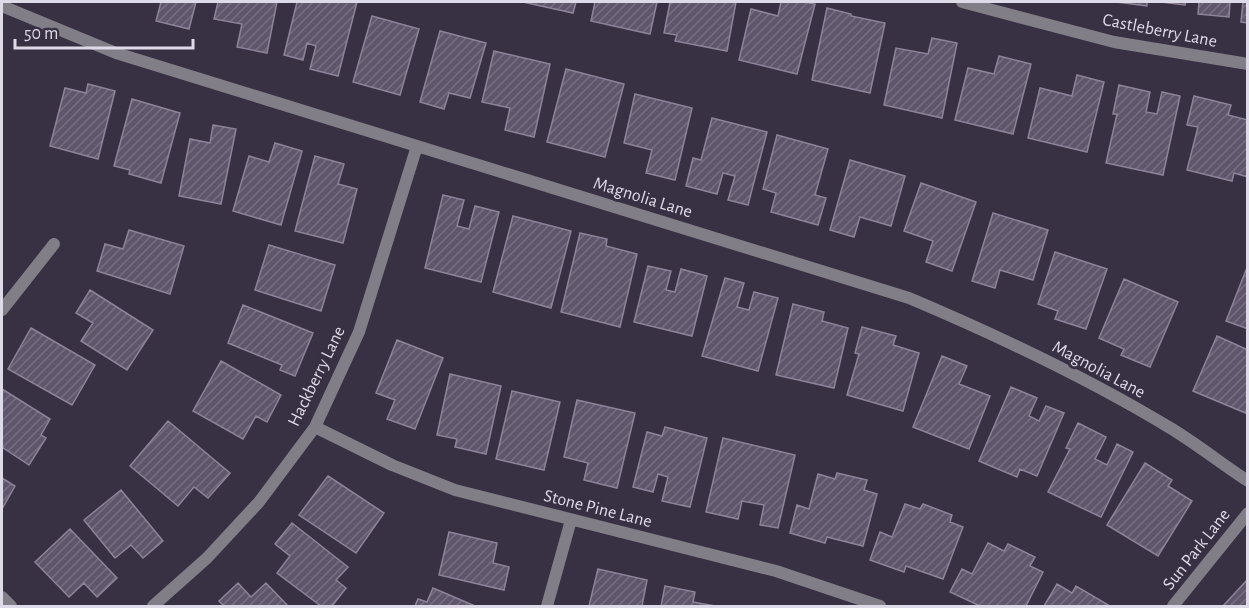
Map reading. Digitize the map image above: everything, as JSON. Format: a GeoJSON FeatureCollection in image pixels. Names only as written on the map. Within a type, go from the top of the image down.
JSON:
{"type":"FeatureCollection","features":[{"type":"Feature","properties":{"kind":"street","name":"Castleberry Lane"},"geometry":{"type":"LineString","coordinates":[[962,2],[1114,42],[1248,64]]}},
{"type":"Feature","properties":{"kind":"street","name":"Magnolia Lane"},"geometry":{"type":"LineString","coordinates":[[2,6],[116,53],[909,298],[983,329],[1092,384],[1173,430],[1248,481]]}},
{"type":"Feature","properties":{"kind":"street","name":"Hackberry Lane"},"geometry":{"type":"LineString","coordinates":[[153,606],[207,558],[260,501],[315,427],[359,332],[417,146]]}},
{"type":"Feature","properties":{"kind":"street"},"geometry":{"type":"LineString","coordinates":[[2,310],[54,244]]}},
{"type":"Feature","properties":{"kind":"street","name":"Stone Pine Lane"},"geometry":{"type":"LineString","coordinates":[[315,427],[392,465],[454,490],[776,571],[880,606]]}},
{"type":"Feature","properties":{"kind":"street","name":"Sun Park Lane"},"geometry":{"type":"LineString","coordinates":[[1173,606],[1248,513]]}},
{"type":"Feature","properties":{"kind":"street"},"geometry":{"type":"LineString","coordinates":[[547,606],[571,520]]}},
{"type":"Feature","properties":{"kind":"street"},"geometry":{"type":"LineString","coordinates":[[2,597],[11,606]]}},
{"type":"Feature","properties":{"kind":"building"},"geometry":{"type":"Polygon","coordinates":[[[161,2],[196,2],[189,29],[156,21],[161,2]]]}},
{"type":"Feature","properties":{"kind":"building"},"geometry":{"type":"Polygon","coordinates":[[[218,2],[277,2],[267,53],[237,47],[242,24],[214,19],[218,2]]]}},
{"type":"Feature","properties":{"kind":"building"},"geometry":{"type":"Polygon","coordinates":[[[297,2],[357,2],[338,76],[310,69],[316,46],[307,43],[303,60],[284,55],[297,2]]]}},
{"type":"Feature","properties":{"kind":"building"},"geometry":{"type":"Polygon","coordinates":[[[523,2],[576,2],[573,13],[523,2]]]}},
{"type":"Feature","properties":{"kind":"building"},"geometry":{"type":"Polygon","coordinates":[[[595,2],[657,2],[650,34],[591,21],[595,2]]]}},
{"type":"Feature","properties":{"kind":"building"},"geometry":{"type":"Polygon","coordinates":[[[670,2],[736,2],[727,51],[675,41],[677,35],[664,33],[670,2]]]}},
{"type":"Feature","properties":{"kind":"building"},"geometry":{"type":"Polygon","coordinates":[[[781,2],[815,4],[797,74],[739,60],[751,9],[778,16],[781,2]]]}},
{"type":"Feature","properties":{"kind":"building"},"geometry":{"type":"Polygon","coordinates":[[[1116,2],[1147,2],[1147,6],[1116,2]]]}},
{"type":"Feature","properties":{"kind":"building"},"geometry":{"type":"Polygon","coordinates":[[[1161,2],[1186,2],[1185,5],[1161,2]]]}},
{"type":"Feature","properties":{"kind":"building"},"geometry":{"type":"Polygon","coordinates":[[[1199,2],[1230,2],[1229,17],[1198,14],[1199,2]]]}},
{"type":"Feature","properties":{"kind":"building"},"geometry":{"type":"Polygon","coordinates":[[[1243,2],[1248,2],[1248,23],[1241,22],[1243,2]]]}},
{"type":"Feature","properties":{"kind":"building"},"geometry":{"type":"Polygon","coordinates":[[[827,8],[885,23],[870,93],[812,80],[827,8]]]}},
{"type":"Feature","properties":{"kind":"building"},"geometry":{"type":"Polygon","coordinates":[[[372,16],[419,29],[400,95],[353,82],[372,16]]]}},
{"type":"Feature","properties":{"kind":"building"},"geometry":{"type":"Polygon","coordinates":[[[440,31],[486,43],[470,98],[449,93],[444,109],[420,102],[440,31]]]}},
{"type":"Feature","properties":{"kind":"building"},"geometry":{"type":"Polygon","coordinates":[[[932,38],[957,43],[942,118],[884,105],[896,48],[928,54],[932,38]]]}},
{"type":"Feature","properties":{"kind":"building"},"geometry":{"type":"Polygon","coordinates":[[[494,51],[550,64],[534,137],[505,130],[510,108],[482,102],[494,51]]]}},
{"type":"Feature","properties":{"kind":"building"},"geometry":{"type":"Polygon","coordinates":[[[999,56],[1031,64],[1013,134],[955,120],[968,68],[994,74],[999,56]]]}},
{"type":"Feature","properties":{"kind":"building"},"geometry":{"type":"Polygon","coordinates":[[[566,69],[624,84],[605,157],[547,142],[566,69]]]}},
{"type":"Feature","properties":{"kind":"building"},"geometry":{"type":"Polygon","coordinates":[[[1077,75],[1104,82],[1087,152],[1028,138],[1040,88],[1072,96],[1077,75]]]}},
{"type":"Feature","properties":{"kind":"building"},"geometry":{"type":"Polygon","coordinates":[[[88,84],[115,91],[98,159],[50,146],[65,88],[86,93],[88,84]]]}},
{"type":"Feature","properties":{"kind":"building"},"geometry":{"type":"Polygon","coordinates":[[[1119,85],[1150,92],[1146,112],[1157,114],[1162,92],[1180,96],[1163,175],[1106,163],[1117,114],[1113,114],[1119,85]]]}},
{"type":"Feature","properties":{"kind":"building"},"geometry":{"type":"Polygon","coordinates":[[[635,94],[692,108],[675,180],[646,173],[652,150],[624,143],[635,94]]]}},
{"type":"Feature","properties":{"kind":"building"},"geometry":{"type":"Polygon","coordinates":[[[1194,96],[1231,105],[1228,115],[1248,120],[1248,177],[1234,173],[1232,181],[1187,170],[1198,127],[1187,125],[1194,96]]]}},
{"type":"Feature","properties":{"kind":"building"},"geometry":{"type":"Polygon","coordinates":[[[132,99],[180,113],[161,183],[129,174],[130,170],[114,166],[132,99]]]}},
{"type":"Feature","properties":{"kind":"building"},"geometry":{"type":"Polygon","coordinates":[[[712,118],[767,132],[748,205],[728,200],[735,176],[723,173],[717,194],[686,186],[693,158],[701,160],[712,118]]]}},
{"type":"Feature","properties":{"kind":"building"},"geometry":{"type":"Polygon","coordinates":[[[213,125],[236,129],[221,204],[179,196],[190,139],[210,143],[213,125]]]}},
{"type":"Feature","properties":{"kind":"building"},"geometry":{"type":"Polygon","coordinates":[[[777,135],[828,149],[815,195],[826,198],[818,225],[771,212],[776,193],[763,189],[777,135]]]}},
{"type":"Feature","properties":{"kind":"building"},"geometry":{"type":"Polygon","coordinates":[[[275,143],[302,151],[281,225],[233,211],[249,156],[269,162],[275,143]]]}},
{"type":"Feature","properties":{"kind":"building"},"geometry":{"type":"Polygon","coordinates":[[[315,156],[344,164],[338,184],[357,189],[343,243],[295,231],[315,156]]]}},
{"type":"Feature","properties":{"kind":"building"},"geometry":{"type":"Polygon","coordinates":[[[850,160],[905,176],[891,226],[860,217],[854,237],[830,230],[850,160]]]}},
{"type":"Feature","properties":{"kind":"building"},"geometry":{"type":"Polygon","coordinates":[[[921,183],[976,202],[952,271],[926,262],[933,241],[904,231],[921,183]]]}},
{"type":"Feature","properties":{"kind":"building"},"geometry":{"type":"Polygon","coordinates":[[[443,195],[464,200],[457,226],[469,229],[475,206],[499,212],[481,282],[425,268],[443,195]]]}},
{"type":"Feature","properties":{"kind":"building"},"geometry":{"type":"Polygon","coordinates":[[[993,213],[1048,230],[1033,280],[1000,270],[995,288],[972,281],[993,213]]]}},
{"type":"Feature","properties":{"kind":"building"},"geometry":{"type":"Polygon","coordinates":[[[513,216],[571,231],[551,308],[493,292],[513,216]]]}},
{"type":"Feature","properties":{"kind":"building"},"geometry":{"type":"Polygon","coordinates":[[[129,230],[184,246],[170,294],[97,271],[105,244],[123,249],[129,230]]]}},
{"type":"Feature","properties":{"kind":"building"},"geometry":{"type":"Polygon","coordinates":[[[580,233],[607,239],[606,246],[637,254],[620,327],[561,312],[580,233]]]}},
{"type":"Feature","properties":{"kind":"building"},"geometry":{"type":"Polygon","coordinates":[[[269,245],[335,265],[321,311],[255,290],[269,245]]]}},
{"type":"Feature","properties":{"kind":"building"},"geometry":{"type":"Polygon","coordinates":[[[1055,252],[1107,269],[1086,329],[1055,319],[1058,311],[1038,304],[1055,252]]]}},
{"type":"Feature","properties":{"kind":"building"},"geometry":{"type":"Polygon","coordinates":[[[1248,265],[1248,329],[1226,321],[1248,265]]]}},
{"type":"Feature","properties":{"kind":"building"},"geometry":{"type":"Polygon","coordinates":[[[648,266],[671,271],[666,290],[675,292],[681,269],[707,276],[692,336],[634,322],[648,266]]]}},
{"type":"Feature","properties":{"kind":"building"},"geometry":{"type":"Polygon","coordinates":[[[725,278],[744,283],[737,307],[749,310],[754,292],[778,298],[758,371],[702,356],[725,278]]]}},
{"type":"Feature","properties":{"kind":"building"},"geometry":{"type":"Polygon","coordinates":[[[1124,279],[1178,302],[1150,367],[1121,355],[1124,349],[1099,338],[1124,279]]]}},
{"type":"Feature","properties":{"kind":"building"},"geometry":{"type":"Polygon","coordinates":[[[90,290],[153,330],[127,370],[81,341],[93,323],[76,313],[90,290]]]}},
{"type":"Feature","properties":{"kind":"building"},"geometry":{"type":"Polygon","coordinates":[[[793,304],[824,312],[822,321],[848,328],[834,388],[776,375],[793,304]]]}},
{"type":"Feature","properties":{"kind":"building"},"geometry":{"type":"Polygon","coordinates":[[[243,305],[313,333],[295,376],[280,370],[282,365],[228,343],[243,305]]]}},
{"type":"Feature","properties":{"kind":"building"},"geometry":{"type":"Polygon","coordinates":[[[862,327],[896,336],[893,345],[919,353],[903,411],[847,395],[859,354],[855,353],[862,327]]]}},
{"type":"Feature","properties":{"kind":"building"},"geometry":{"type":"Polygon","coordinates":[[[31,328],[95,365],[72,405],[8,369],[31,328]]]}},
{"type":"Feature","properties":{"kind":"building"},"geometry":{"type":"Polygon","coordinates":[[[1217,336],[1248,350],[1246,396],[1248,396],[1248,414],[1193,391],[1217,336]]]}},
{"type":"Feature","properties":{"kind":"building"},"geometry":{"type":"Polygon","coordinates":[[[397,340],[443,358],[415,429],[387,419],[395,400],[376,393],[397,340]]]}},
{"type":"Feature","properties":{"kind":"building"},"geometry":{"type":"Polygon","coordinates":[[[942,356],[967,366],[959,384],[990,396],[969,449],[913,427],[942,356]]]}},
{"type":"Feature","properties":{"kind":"building"},"geometry":{"type":"Polygon","coordinates":[[[221,361],[281,395],[267,422],[256,416],[243,439],[193,411],[221,361]]]}},
{"type":"Feature","properties":{"kind":"building"},"geometry":{"type":"Polygon","coordinates":[[[450,374],[501,386],[486,454],[455,447],[457,439],[437,435],[450,374]]]}},
{"type":"Feature","properties":{"kind":"building"},"geometry":{"type":"Polygon","coordinates":[[[1011,387],[1037,398],[1029,416],[1039,421],[1046,406],[1064,413],[1037,476],[1020,469],[1017,477],[979,461],[1011,387]]]}},
{"type":"Feature","properties":{"kind":"building"},"geometry":{"type":"Polygon","coordinates":[[[2,389],[50,419],[41,435],[46,438],[29,465],[2,447],[2,389]]]}},
{"type":"Feature","properties":{"kind":"building"},"geometry":{"type":"Polygon","coordinates":[[[512,391],[560,402],[544,470],[496,459],[512,391]]]}},
{"type":"Feature","properties":{"kind":"building"},"geometry":{"type":"Polygon","coordinates":[[[577,400],[635,413],[617,488],[584,480],[588,463],[564,457],[577,400]]]}},
{"type":"Feature","properties":{"kind":"building"},"geometry":{"type":"Polygon","coordinates":[[[168,421],[230,473],[208,498],[194,487],[178,506],[130,466],[168,421]]]}},
{"type":"Feature","properties":{"kind":"building"},"geometry":{"type":"Polygon","coordinates":[[[1078,423],[1106,437],[1095,459],[1107,465],[1117,444],[1133,452],[1101,517],[1048,492],[1070,449],[1066,448],[1078,423]]]}},
{"type":"Feature","properties":{"kind":"building"},"geometry":{"type":"Polygon","coordinates":[[[665,427],[707,438],[690,507],[662,501],[668,477],[658,474],[653,492],[633,487],[647,432],[662,436],[665,427]]]}},
{"type":"Feature","properties":{"kind":"building"},"geometry":{"type":"Polygon","coordinates":[[[723,438],[795,455],[778,528],[760,525],[764,505],[742,501],[738,519],[706,512],[723,438]]]}},
{"type":"Feature","properties":{"kind":"building"},"geometry":{"type":"Polygon","coordinates":[[[1145,463],[1172,480],[1168,486],[1192,501],[1158,556],[1107,525],[1145,463]]]}},
{"type":"Feature","properties":{"kind":"building"},"geometry":{"type":"Polygon","coordinates":[[[837,473],[867,480],[864,490],[877,494],[863,546],[827,537],[825,543],[790,533],[797,505],[809,509],[818,474],[835,479],[837,473]]]}},
{"type":"Feature","properties":{"kind":"building"},"geometry":{"type":"Polygon","coordinates":[[[328,476],[384,513],[356,553],[299,515],[328,476]]]}},
{"type":"Feature","properties":{"kind":"building"},"geometry":{"type":"Polygon","coordinates":[[[2,478],[15,486],[2,509],[2,478]]]}},
{"type":"Feature","properties":{"kind":"building"},"geometry":{"type":"Polygon","coordinates":[[[121,490],[163,541],[143,558],[131,545],[115,558],[84,520],[121,490]]]}},
{"type":"Feature","properties":{"kind":"building"},"geometry":{"type":"Polygon","coordinates":[[[905,504],[920,509],[923,504],[952,515],[950,522],[963,527],[943,579],[906,566],[904,572],[870,560],[880,532],[892,537],[905,504]]]}},
{"type":"Feature","properties":{"kind":"building"},"geometry":{"type":"Polygon","coordinates":[[[292,523],[348,567],[336,580],[346,588],[332,606],[321,606],[277,573],[290,556],[275,544],[292,523]]]}},
{"type":"Feature","properties":{"kind":"building"},"geometry":{"type":"Polygon","coordinates":[[[70,529],[117,578],[97,597],[84,583],[69,597],[35,562],[70,529]]]}},
{"type":"Feature","properties":{"kind":"building"},"geometry":{"type":"Polygon","coordinates":[[[449,532],[497,543],[493,563],[509,567],[504,590],[439,575],[449,532]]]}},
{"type":"Feature","properties":{"kind":"building"},"geometry":{"type":"Polygon","coordinates":[[[988,543],[1004,551],[1008,544],[1035,557],[1030,566],[1043,572],[1026,606],[980,606],[950,592],[962,569],[972,574],[988,543]]]}},
{"type":"Feature","properties":{"kind":"building"},"geometry":{"type":"Polygon","coordinates":[[[598,569],[647,580],[642,606],[589,606],[598,569]]]}},
{"type":"Feature","properties":{"kind":"building"},"geometry":{"type":"Polygon","coordinates":[[[1248,579],[1248,606],[1223,606],[1248,579]]]}},
{"type":"Feature","properties":{"kind":"building"},"geometry":{"type":"Polygon","coordinates":[[[238,583],[251,597],[266,583],[288,606],[224,606],[219,601],[238,583]]]}},
{"type":"Feature","properties":{"kind":"building"},"geometry":{"type":"Polygon","coordinates":[[[1057,584],[1072,593],[1076,586],[1110,606],[1044,606],[1057,584]]]}},
{"type":"Feature","properties":{"kind":"building"},"geometry":{"type":"Polygon","coordinates":[[[665,586],[695,592],[693,602],[715,606],[661,606],[665,586]]]}},
{"type":"Feature","properties":{"kind":"building"},"geometry":{"type":"Polygon","coordinates":[[[433,588],[475,606],[415,606],[418,599],[427,602],[433,588]]]}}]}
